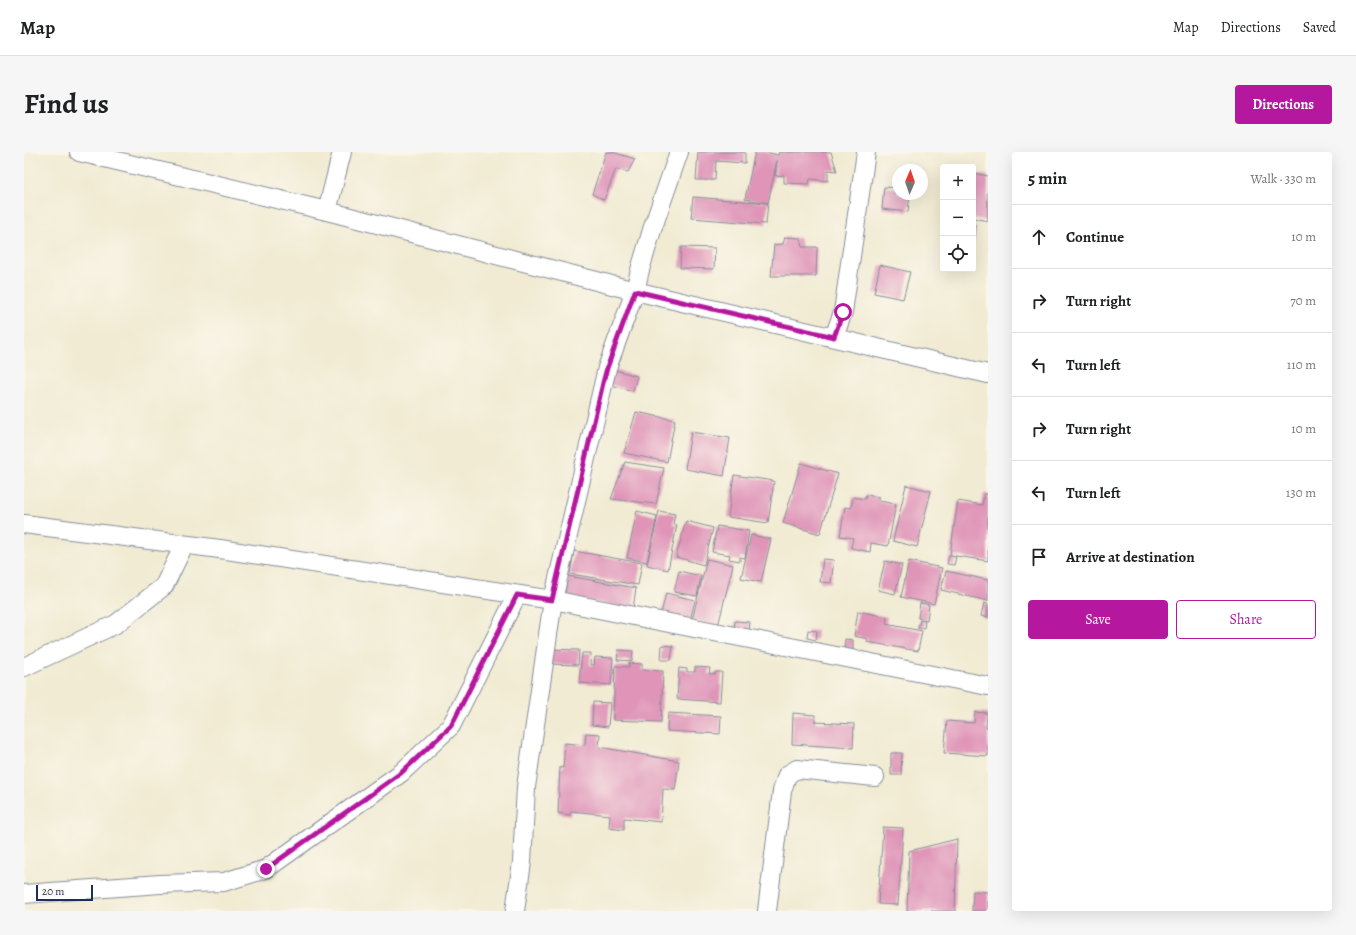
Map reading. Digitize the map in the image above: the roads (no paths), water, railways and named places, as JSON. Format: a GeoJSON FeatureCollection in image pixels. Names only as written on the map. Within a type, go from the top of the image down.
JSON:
{"type":"FeatureCollection","features":[{"type":"Feature","properties":{"kind":"street"},"geometry":{"type":"LineString","coordinates":[[79,152],[327,211],[635,291],[988,374]]}},
{"type":"Feature","properties":{"kind":"street"},"geometry":{"type":"LineString","coordinates":[[327,211],[342,152]]}},
{"type":"Feature","properties":{"kind":"street"},"geometry":{"type":"LineString","coordinates":[[515,911],[522,862],[526,787],[552,600],[607,368],[635,291],[652,230],[679,152]]}},
{"type":"Feature","properties":{"kind":"street"},"geometry":{"type":"LineString","coordinates":[[834,337],[843,312],[866,152]]}},
{"type":"Feature","properties":{"kind":"street"},"geometry":{"type":"LineString","coordinates":[[24,524],[184,545],[552,600],[988,686]]}},
{"type":"Feature","properties":{"kind":"street"},"geometry":{"type":"LineString","coordinates":[[24,667],[116,624],[164,586],[184,545]]}},
{"type":"Feature","properties":{"kind":"street"},"geometry":{"type":"LineString","coordinates":[[24,894],[160,884],[224,882],[266,869],[401,773],[451,726],[517,595]]}},
{"type":"Feature","properties":{"kind":"street"},"geometry":{"type":"LineString","coordinates":[[767,911],[782,791],[787,775],[797,769],[875,777]]}}]}
